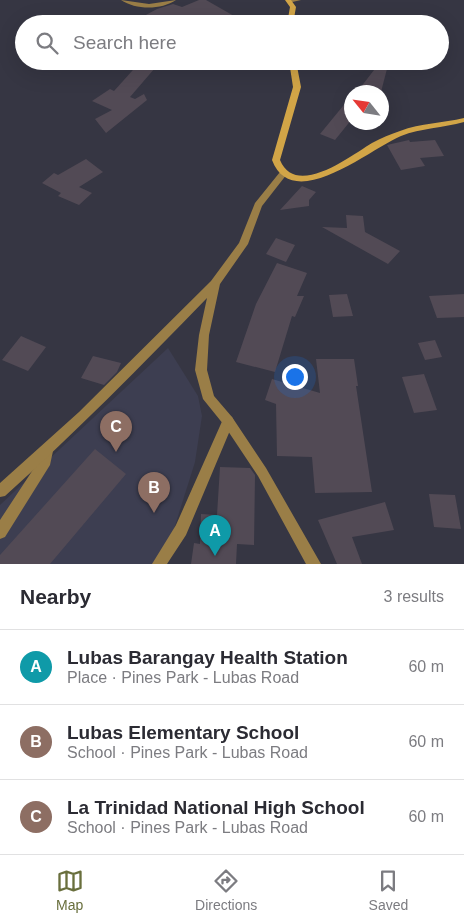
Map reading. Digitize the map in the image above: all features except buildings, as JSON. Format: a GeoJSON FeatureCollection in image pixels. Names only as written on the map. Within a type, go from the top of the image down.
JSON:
{"type":"FeatureCollection","features":[{"type":"Feature","properties":{"kind":"main road"},"geometry":{"type":"LineString","coordinates":[[292,1],[294,7],[292,15]]}},
{"type":"Feature","properties":{"kind":"main road"},"geometry":{"type":"LineString","coordinates":[[293,70],[296,87],[276,160],[283,174],[293,177],[306,178],[331,172],[385,140],[417,128],[464,120]]}},
{"type":"Feature","properties":{"kind":"street"},"geometry":{"type":"LineString","coordinates":[[124,0],[138,5],[154,6],[173,0]]}},
{"type":"Feature","properties":{"kind":"street"},"geometry":{"type":"LineString","coordinates":[[0,491],[47,451],[215,283],[243,244],[258,205],[283,174]]}},
{"type":"Feature","properties":{"kind":"street"},"geometry":{"type":"LineString","coordinates":[[215,283],[204,335],[201,370],[209,399],[228,421],[262,472],[314,564]]}},
{"type":"Feature","properties":{"kind":"street"},"geometry":{"type":"LineString","coordinates":[[159,564],[181,530],[228,421]]}},
{"type":"Feature","properties":{"kind":"street"},"geometry":{"type":"LineString","coordinates":[[0,532],[46,461],[47,451]]}},
{"type":"Feature","properties":{"kind":"shaded area"},"geometry":{"type":"Polygon","coordinates":[[[168,348],[198,396],[202,416],[195,462],[163,564],[0,564],[0,505],[168,348]]]}},
{"type":"Feature","properties":{"kind":"place","name":"La Trinidad National High School"},"geometry":{"type":"Point","coordinates":[116,452]}},
{"type":"Feature","properties":{"kind":"place","name":"Lubas Elementary School"},"geometry":{"type":"Point","coordinates":[154,513]}},
{"type":"Feature","properties":{"kind":"place","name":"Lubas Barangay Health Station"},"geometry":{"type":"Point","coordinates":[215,556]}}]}
